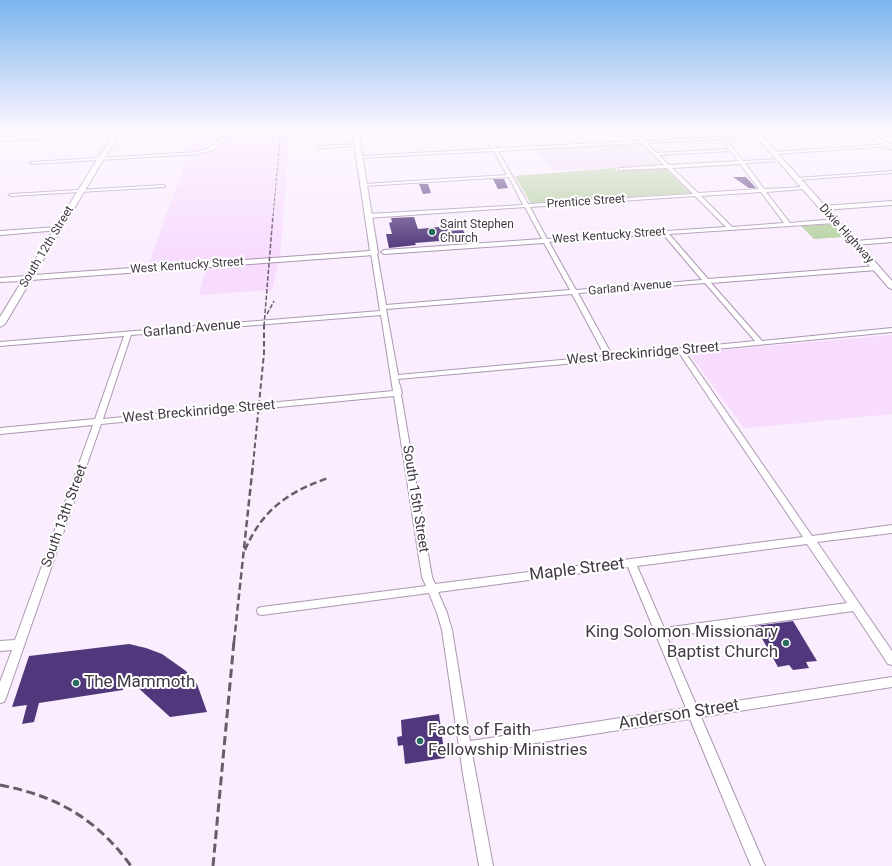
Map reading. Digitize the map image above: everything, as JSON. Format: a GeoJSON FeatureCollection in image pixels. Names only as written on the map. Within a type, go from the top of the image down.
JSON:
{"type":"FeatureCollection","features":[{"type":"Feature","properties":{"kind":"street","name":"South 12th Street"},"geometry":{"type":"LineString","coordinates":[[0,324],[94,169]]}},
{"type":"Feature","properties":{"kind":"street","name":"South 15th Street"},"geometry":{"type":"LineString","coordinates":[[361,169],[427,577],[442,613],[447,630],[486,866]]}},
{"type":"Feature","properties":{"kind":"street"},"geometry":{"type":"LineString","coordinates":[[506,169],[610,358]]}},
{"type":"Feature","properties":{"kind":"street"},"geometry":{"type":"LineString","coordinates":[[672,169],[730,228]]}},
{"type":"Feature","properties":{"kind":"street"},"geometry":{"type":"LineString","coordinates":[[747,169],[788,224]]}},
{"type":"Feature","properties":{"kind":"street","name":"Dixie Highway"},"geometry":{"type":"LineString","coordinates":[[788,169],[892,286]]}},
{"type":"Feature","properties":{"kind":"street"},"geometry":{"type":"LineString","coordinates":[[797,179],[892,172]]}},
{"type":"Feature","properties":{"kind":"street"},"geometry":{"type":"LineString","coordinates":[[364,184],[510,176]]}},
{"type":"Feature","properties":{"kind":"street"},"geometry":{"type":"LineString","coordinates":[[11,195],[163,186]]}},
{"type":"Feature","properties":{"kind":"street","name":"Prentice Street"},"geometry":{"type":"LineString","coordinates":[[368,216],[804,188]]}},
{"type":"Feature","properties":{"kind":"street"},"geometry":{"type":"LineString","coordinates":[[823,208],[892,203]]}},
{"type":"Feature","properties":{"kind":"street","name":"West Kentucky Street"},"geometry":{"type":"LineString","coordinates":[[384,252],[835,221]]}},
{"type":"Feature","properties":{"kind":"street"},"geometry":{"type":"LineString","coordinates":[[0,233],[58,229]]}},
{"type":"Feature","properties":{"kind":"street"},"geometry":{"type":"LineString","coordinates":[[666,232],[760,343]]}},
{"type":"Feature","properties":{"kind":"street"},"geometry":{"type":"LineString","coordinates":[[855,243],[892,240]]}},
{"type":"Feature","properties":{"kind":"street","name":"West Kentucky Street"},"geometry":{"type":"LineString","coordinates":[[0,280],[374,253]]}},
{"type":"Feature","properties":{"kind":"street","name":"Garland Avenue"},"geometry":{"type":"LineString","coordinates":[[0,344],[128,335],[574,292],[877,268]]}},
{"type":"Feature","properties":{"kind":"street","name":"West Breckinridge Street"},"geometry":{"type":"LineString","coordinates":[[395,377],[610,358],[892,330]]}},
{"type":"Feature","properties":{"kind":"street","name":"South 13th Street"},"geometry":{"type":"LineString","coordinates":[[0,698],[18,644],[80,478],[128,335]]}},
{"type":"Feature","properties":{"kind":"street"},"geometry":{"type":"LineString","coordinates":[[681,351],[892,660]]}},
{"type":"Feature","properties":{"kind":"street","name":"West Breckinridge Street"},"geometry":{"type":"LineString","coordinates":[[0,431],[398,393]]}},
{"type":"Feature","properties":{"kind":"street","name":"Maple Street"},"geometry":{"type":"LineString","coordinates":[[262,611],[892,530]]}},
{"type":"Feature","properties":{"kind":"street"},"geometry":{"type":"LineString","coordinates":[[631,563],[758,866]]}},
{"type":"Feature","properties":{"kind":"street"},"geometry":{"type":"LineString","coordinates":[[661,633],[855,606]]}},
{"type":"Feature","properties":{"kind":"street"},"geometry":{"type":"LineString","coordinates":[[0,646],[18,644]]}},
{"type":"Feature","properties":{"kind":"street","name":"Anderson Street"},"geometry":{"type":"LineString","coordinates":[[466,748],[892,682]]}},
{"type":"Feature","properties":{"kind":"shaded area"},"geometry":{"type":"Polygon","coordinates":[[[183,169],[287,169],[280,257],[272,290],[199,295],[207,263],[148,266],[183,169]]]}},
{"type":"Feature","properties":{"kind":"shaded area"},"geometry":{"type":"Polygon","coordinates":[[[553,169],[583,169],[554,171],[553,169]]]}},
{"type":"Feature","properties":{"kind":"shaded area"},"geometry":{"type":"Polygon","coordinates":[[[892,335],[892,414],[771,426],[744,428],[689,353],[892,335]]]}},
{"type":"Feature","properties":{"kind":"green space"},"geometry":{"type":"Polygon","coordinates":[[[597,169],[616,169],[618,171],[666,169],[690,193],[532,203],[515,176],[597,169]]]}},
{"type":"Feature","properties":{"kind":"green space"},"geometry":{"type":"Polygon","coordinates":[[[833,224],[844,237],[814,239],[801,226],[833,224]]]}},
{"type":"Feature","properties":{"kind":"building"},"geometry":{"type":"Polygon","coordinates":[[[733,177],[746,177],[756,188],[749,188],[733,177]]]}},
{"type":"Feature","properties":{"kind":"building"},"geometry":{"type":"Polygon","coordinates":[[[493,179],[504,179],[508,188],[498,189],[493,179]]]}},
{"type":"Feature","properties":{"kind":"building"},"geometry":{"type":"Polygon","coordinates":[[[419,184],[428,184],[431,193],[423,194],[419,184]]]}},
{"type":"Feature","properties":{"kind":"building","name":"Saint Stephen Church"},"geometry":{"type":"Polygon","coordinates":[[[414,217],[418,229],[448,226],[449,231],[463,230],[466,236],[463,237],[464,239],[415,243],[416,245],[389,248],[386,234],[392,234],[389,223],[392,222],[391,218],[414,217]]]}},
{"type":"Feature","properties":{"kind":"building","name":"King Solomon Missionary Baptist Church"},"geometry":{"type":"Polygon","coordinates":[[[793,621],[817,661],[806,662],[809,668],[793,670],[789,665],[778,667],[755,626],[793,621]]]}},
{"type":"Feature","properties":{"kind":"building","name":"The Mammoth"},"geometry":{"type":"Polygon","coordinates":[[[129,644],[162,654],[186,671],[197,684],[207,712],[170,717],[134,684],[124,686],[123,690],[39,703],[34,722],[22,724],[27,705],[12,707],[29,656],[129,644]]]}},
{"type":"Feature","properties":{"kind":"building","name":"Facts of Faith Fellowship Ministries"},"geometry":{"type":"Polygon","coordinates":[[[439,714],[445,758],[405,764],[403,745],[398,746],[397,737],[402,736],[401,720],[439,714]]]}},
{"type":"Feature","properties":{"kind":"railway"},"geometry":{"type":"LineString","coordinates":[[273,216],[277,169]]}},
{"type":"Feature","properties":{"kind":"railway"},"geometry":{"type":"LineString","coordinates":[[264,326],[273,215]]}},
{"type":"Feature","properties":{"kind":"railway"},"geometry":{"type":"LineString","coordinates":[[267,314],[274,301]]}},
{"type":"Feature","properties":{"kind":"railway"},"geometry":{"type":"LineString","coordinates":[[253,465],[264,353],[264,326]]}},
{"type":"Feature","properties":{"kind":"railway"},"geometry":{"type":"LineString","coordinates":[[234,642],[253,464]]}},
{"type":"Feature","properties":{"kind":"railway"},"geometry":{"type":"LineString","coordinates":[[245,550],[260,524],[268,513],[278,504],[289,496],[314,483],[328,478]]}},
{"type":"Feature","properties":{"kind":"railway"},"geometry":{"type":"LineString","coordinates":[[213,866],[234,641]]}},
{"type":"Feature","properties":{"kind":"railway"},"geometry":{"type":"LineString","coordinates":[[0,785],[40,796],[58,803],[74,812],[104,835],[118,849],[131,866]]}},
{"type":"Feature","properties":{"kind":"place","name":"Saint Stephen Church"},"geometry":{"type":"Point","coordinates":[432,232]}},
{"type":"Feature","properties":{"kind":"place","name":"King Solomon Missionary Baptist Church"},"geometry":{"type":"Point","coordinates":[786,643]}},
{"type":"Feature","properties":{"kind":"place","name":"The Mammoth"},"geometry":{"type":"Point","coordinates":[76,683]}},
{"type":"Feature","properties":{"kind":"place","name":"Facts of Faith Fellowship Ministries"},"geometry":{"type":"Point","coordinates":[420,741]}}]}
